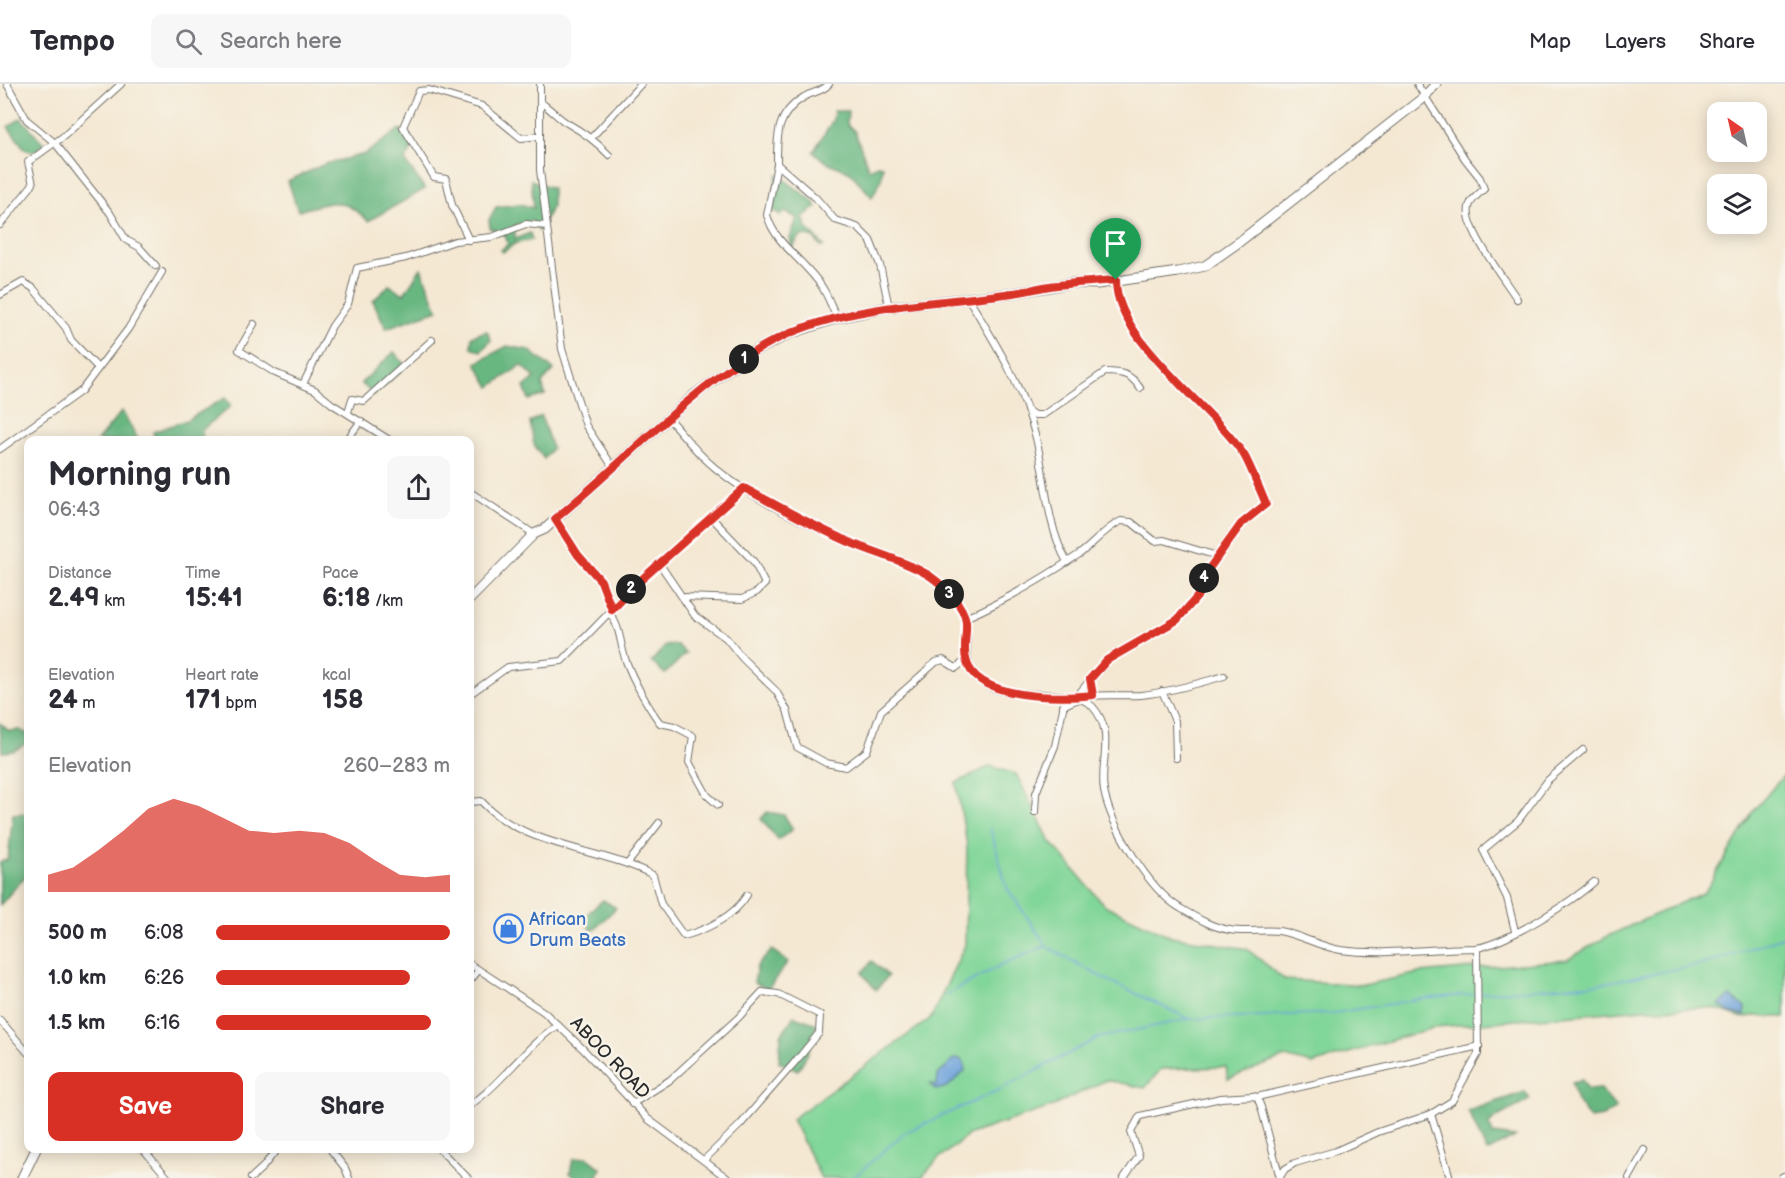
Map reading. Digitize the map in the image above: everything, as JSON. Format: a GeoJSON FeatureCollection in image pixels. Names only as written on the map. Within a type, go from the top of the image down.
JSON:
{"type":"FeatureCollection","features":[{"type":"Feature","properties":{"kind":"street"},"geometry":{"type":"LineString","coordinates":[[7,84],[27,120],[55,144],[110,213],[126,240],[139,247],[156,266]]}},
{"type":"Feature","properties":{"kind":"street"},"geometry":{"type":"LineString","coordinates":[[0,225],[33,184],[28,162],[45,148],[55,144],[121,84]]}},
{"type":"Feature","properties":{"kind":"street"},"geometry":{"type":"LineString","coordinates":[[540,84],[540,136],[546,226],[566,369],[586,426],[613,467]]}},
{"type":"Feature","properties":{"kind":"street"},"geometry":{"type":"LineString","coordinates":[[592,138],[641,84]]}},
{"type":"Feature","properties":{"kind":"street"},"geometry":{"type":"LineString","coordinates":[[829,84],[817,93],[805,96],[783,118],[776,137],[777,164],[767,215],[777,236],[822,286],[837,318]]}},
{"type":"Feature","properties":{"kind":"street"},"geometry":{"type":"LineString","coordinates":[[1417,84],[1482,182],[1484,189],[1471,201],[1469,207],[1470,223],[1517,299]]}},
{"type":"Feature","properties":{"kind":"street"},"geometry":{"type":"LineString","coordinates":[[474,595],[534,534],[545,529],[693,396],[752,353],[789,334],[837,318],[889,307],[1072,283],[1097,284],[1195,269],[1214,260],[1424,97],[1436,84]]}},
{"type":"Feature","properties":{"kind":"street"},"geometry":{"type":"LineString","coordinates":[[469,240],[452,205],[446,179],[434,177],[403,127],[419,91],[429,90],[482,106],[521,138],[540,136]]}},
{"type":"Feature","properties":{"kind":"street"},"geometry":{"type":"LineString","coordinates":[[540,102],[557,113],[565,122],[592,138],[609,154]]}},
{"type":"Feature","properties":{"kind":"street"},"geometry":{"type":"LineString","coordinates":[[777,164],[816,198],[835,220],[857,227],[870,240],[880,265],[889,307]]}},
{"type":"Feature","properties":{"kind":"street"},"geometry":{"type":"LineString","coordinates":[[303,384],[332,326],[348,304],[355,269],[366,264],[406,258],[455,241],[492,237],[526,224],[546,226]]}},
{"type":"Feature","properties":{"kind":"street"},"geometry":{"type":"LineString","coordinates":[[0,449],[75,395],[128,329],[162,272]]}},
{"type":"Feature","properties":{"kind":"street"},"geometry":{"type":"LineString","coordinates":[[1063,706],[1078,697],[1107,660],[1177,620],[1197,597],[1217,556],[1241,524],[1264,507],[1265,501],[1244,456],[1134,331],[1116,293],[1116,280]]}},
{"type":"Feature","properties":{"kind":"street"},"geometry":{"type":"LineString","coordinates":[[0,295],[23,282],[33,288],[66,328],[71,340],[98,368]]}},
{"type":"Feature","properties":{"kind":"street"},"geometry":{"type":"LineString","coordinates":[[968,298],[998,345],[1026,410],[1035,437],[1055,534],[1067,562]]}},
{"type":"Feature","properties":{"kind":"street"},"geometry":{"type":"LineString","coordinates":[[254,324],[239,350],[283,376],[303,384],[384,436]]}},
{"type":"Feature","properties":{"kind":"street"},"geometry":{"type":"LineString","coordinates":[[348,412],[352,399],[364,401],[432,340]]}},
{"type":"Feature","properties":{"kind":"street"},"geometry":{"type":"LineString","coordinates":[[1026,410],[1034,415],[1042,415],[1105,372],[1114,370],[1132,376],[1140,388]]}},
{"type":"Feature","properties":{"kind":"street"},"geometry":{"type":"LineString","coordinates":[[668,418],[702,456],[744,488],[831,534],[908,563],[932,578],[946,590],[965,618],[966,660],[981,680],[993,688],[1065,697],[1141,695],[1224,676]]}},
{"type":"Feature","properties":{"kind":"street"},"geometry":{"type":"LineString","coordinates":[[350,436],[361,421]]}},
{"type":"Feature","properties":{"kind":"street"},"geometry":{"type":"LineString","coordinates":[[474,691],[514,664],[558,663],[659,563],[744,488]]}},
{"type":"Feature","properties":{"kind":"street"},"geometry":{"type":"LineString","coordinates":[[474,495],[534,534]]}},
{"type":"Feature","properties":{"kind":"street"},"geometry":{"type":"LineString","coordinates":[[683,597],[742,599],[765,584],[754,562],[712,518]]}},
{"type":"Feature","properties":{"kind":"street"},"geometry":{"type":"LineString","coordinates":[[555,519],[578,555],[601,581],[629,669],[652,713],[660,723],[674,726],[693,736],[689,762],[707,795],[718,805]]}},
{"type":"Feature","properties":{"kind":"street"},"geometry":{"type":"LineString","coordinates":[[965,618],[1026,588],[1085,550],[1100,534],[1124,520],[1131,522],[1155,541],[1164,540],[1217,556]]}},
{"type":"Feature","properties":{"kind":"street"},"geometry":{"type":"LineString","coordinates":[[659,563],[695,616],[726,638],[743,659],[776,691],[787,710],[797,747],[826,763],[842,767],[848,766],[867,752],[880,711],[936,662],[943,660],[956,668],[966,660]]}},
{"type":"Feature","properties":{"kind":"street"},"geometry":{"type":"LineString","coordinates":[[1090,679],[1093,695]]}},
{"type":"Feature","properties":{"kind":"street"},"geometry":{"type":"LineString","coordinates":[[1162,691],[1175,721],[1176,759]]}},
{"type":"Feature","properties":{"kind":"street"},"geometry":{"type":"LineString","coordinates":[[1035,812],[1036,793],[1055,746],[1065,697]]}},
{"type":"Feature","properties":{"kind":"street"},"geometry":{"type":"LineString","coordinates":[[1078,697],[1097,712],[1103,731],[1107,752],[1104,792],[1122,839],[1133,856],[1177,906],[1217,927],[1290,933],[1341,950],[1477,948],[1563,906],[1594,882]]}},
{"type":"Feature","properties":{"kind":"street"},"geometry":{"type":"LineString","coordinates":[[1515,931],[1507,898],[1483,850],[1518,821],[1548,780],[1583,750]]}},
{"type":"Feature","properties":{"kind":"street"},"geometry":{"type":"LineString","coordinates":[[474,802],[481,801],[494,814],[524,832],[628,863],[653,875],[658,885],[661,904],[684,936],[710,927],[736,908],[747,895]]}},
{"type":"Feature","properties":{"kind":"street"},"geometry":{"type":"LineString","coordinates":[[628,863],[659,823]]}},
{"type":"Feature","properties":{"kind":"street"},"geometry":{"type":"LineString","coordinates":[[1280,1178],[1285,1169],[1295,1163],[1336,1151],[1378,1132],[1431,1114],[1452,1101],[1476,1061],[1479,1046],[1477,948]]}},
{"type":"Feature","properties":{"kind":"street","name":"ABOO ROAD"},"geometry":{"type":"LineString","coordinates":[[474,968],[499,982],[558,1025],[648,1119],[727,1178]]}},
{"type":"Feature","properties":{"kind":"street"},"geometry":{"type":"LineString","coordinates":[[474,976],[478,971]]}},
{"type":"Feature","properties":{"kind":"street"},"geometry":{"type":"LineString","coordinates":[[632,1104],[670,1080],[738,1018],[762,992],[778,993],[820,1015],[819,1033],[740,1125],[704,1160]]}},
{"type":"Feature","properties":{"kind":"street"},"geometry":{"type":"LineString","coordinates":[[0,1020],[24,1048]]}},
{"type":"Feature","properties":{"kind":"street"},"geometry":{"type":"LineString","coordinates":[[474,1103],[485,1095],[538,1039],[558,1025]]}},
{"type":"Feature","properties":{"kind":"street"},"geometry":{"type":"LineString","coordinates":[[1124,1178],[1139,1156],[1131,1132],[1140,1116],[1221,1098],[1257,1097],[1479,1046]]}},
{"type":"Feature","properties":{"kind":"street"},"geometry":{"type":"LineString","coordinates":[[1257,1097],[1280,1178]]}},
{"type":"Feature","properties":{"kind":"street"},"geometry":{"type":"LineString","coordinates":[[1431,1114],[1450,1178]]}},
{"type":"Feature","properties":{"kind":"street"},"geometry":{"type":"LineString","coordinates":[[1629,1178],[1645,1150]]}},
{"type":"Feature","properties":{"kind":"street"},"geometry":{"type":"LineString","coordinates":[[22,1178],[34,1153]]}},
{"type":"Feature","properties":{"kind":"street"},"geometry":{"type":"LineString","coordinates":[[146,1153],[168,1178]]}},
{"type":"Feature","properties":{"kind":"street"},"geometry":{"type":"LineString","coordinates":[[251,1178],[274,1153]]}},
{"type":"Feature","properties":{"kind":"street"},"geometry":{"type":"LineString","coordinates":[[333,1153],[345,1168],[349,1178]]}},
{"type":"Feature","properties":{"kind":"street"},"geometry":{"type":"LineString","coordinates":[[443,1153],[468,1178]]}},
{"type":"Feature","properties":{"kind":"green space"},"geometry":{"type":"Polygon","coordinates":[[[834,111],[848,111],[847,124],[855,132],[869,170],[877,165],[883,166],[881,180],[872,197],[849,171],[828,163],[813,152],[833,120],[834,111]]]}},
{"type":"Feature","properties":{"kind":"green space"},"geometry":{"type":"Polygon","coordinates":[[[21,118],[44,144],[34,152],[25,149],[8,127],[21,118]]]}},
{"type":"Feature","properties":{"kind":"green space"},"geometry":{"type":"Polygon","coordinates":[[[400,129],[413,147],[405,161],[425,189],[368,221],[351,207],[336,203],[298,211],[288,181],[325,164],[365,154],[400,129]]]}},
{"type":"Feature","properties":{"kind":"green space"},"geometry":{"type":"Polygon","coordinates":[[[777,174],[813,201],[817,207],[803,217],[807,228],[824,246],[821,247],[814,238],[804,235],[798,238],[792,250],[790,238],[797,218],[785,212],[781,215],[771,209],[777,174]]]}},
{"type":"Feature","properties":{"kind":"green space"},"geometry":{"type":"Polygon","coordinates":[[[531,180],[552,188],[552,206],[539,231],[532,221],[515,225],[515,239],[530,233],[532,240],[516,243],[503,252],[501,250],[508,244],[505,235],[490,228],[489,220],[496,207],[519,204],[534,208],[531,180]]]}},
{"type":"Feature","properties":{"kind":"green space"},"geometry":{"type":"Polygon","coordinates":[[[421,268],[438,310],[386,328],[373,301],[389,285],[404,294],[421,268]]]}},
{"type":"Feature","properties":{"kind":"green space"},"geometry":{"type":"Polygon","coordinates":[[[487,331],[491,340],[481,351],[471,347],[472,336],[487,331]]]}},
{"type":"Feature","properties":{"kind":"green space"},"geometry":{"type":"Polygon","coordinates":[[[507,346],[529,350],[554,370],[542,383],[545,395],[529,400],[524,387],[535,378],[522,365],[490,387],[476,363],[507,346]]]}},
{"type":"Feature","properties":{"kind":"green space"},"geometry":{"type":"Polygon","coordinates":[[[394,352],[406,366],[374,395],[361,383],[394,352]]]}},
{"type":"Feature","properties":{"kind":"green space"},"geometry":{"type":"Polygon","coordinates":[[[225,398],[231,406],[202,430],[203,436],[154,436],[153,432],[187,420],[225,398]]]}},
{"type":"Feature","properties":{"kind":"green space"},"geometry":{"type":"Polygon","coordinates":[[[122,411],[136,436],[101,436],[122,411]]]}},
{"type":"Feature","properties":{"kind":"green space"},"geometry":{"type":"Polygon","coordinates":[[[541,416],[552,448],[544,459],[534,445],[530,422],[541,416]]]}},
{"type":"Feature","properties":{"kind":"green space"},"geometry":{"type":"Polygon","coordinates":[[[666,645],[677,645],[686,653],[665,674],[651,662],[666,645]]]}},
{"type":"Feature","properties":{"kind":"green space"},"geometry":{"type":"Polygon","coordinates":[[[0,723],[9,731],[19,730],[24,732],[24,745],[14,751],[2,752],[0,723]]]}},
{"type":"Feature","properties":{"kind":"green space"},"geometry":{"type":"Polygon","coordinates":[[[990,766],[1016,774],[1050,841],[1104,905],[1170,936],[1247,949],[1285,980],[1364,985],[1419,973],[1567,960],[1608,936],[1705,892],[1754,810],[1785,774],[1785,1017],[1743,1018],[1713,1008],[1644,1009],[1436,1027],[1312,1064],[1285,1057],[1228,1079],[1226,1067],[1161,1069],[1145,1088],[1106,1080],[1051,1107],[970,1134],[938,1159],[921,1178],[821,1178],[792,1119],[931,1018],[965,945],[967,845],[956,783],[990,766]]]}},
{"type":"Feature","properties":{"kind":"green space"},"geometry":{"type":"Polygon","coordinates":[[[767,812],[784,815],[793,829],[778,840],[761,819],[767,812]]]}},
{"type":"Feature","properties":{"kind":"green space"},"geometry":{"type":"Polygon","coordinates":[[[24,813],[24,878],[0,905],[0,862],[8,859],[13,814],[24,813]]]}},
{"type":"Feature","properties":{"kind":"green space"},"geometry":{"type":"Polygon","coordinates":[[[603,900],[616,908],[592,931],[587,925],[586,915],[603,900]]]}},
{"type":"Feature","properties":{"kind":"green space"},"geometry":{"type":"Polygon","coordinates":[[[772,950],[788,962],[768,989],[754,983],[757,966],[772,950]]]}},
{"type":"Feature","properties":{"kind":"green space"},"geometry":{"type":"Polygon","coordinates":[[[872,961],[888,976],[876,990],[862,973],[872,961]]]}},
{"type":"Feature","properties":{"kind":"green space"},"geometry":{"type":"Polygon","coordinates":[[[794,1016],[817,1024],[808,1053],[798,1070],[779,1062],[781,1035],[794,1016]]]}},
{"type":"Feature","properties":{"kind":"green space"},"geometry":{"type":"Polygon","coordinates":[[[1582,1080],[1588,1090],[1600,1089],[1616,1108],[1603,1117],[1590,1119],[1577,1101],[1572,1083],[1582,1080]]]}},
{"type":"Feature","properties":{"kind":"green space"},"geometry":{"type":"Polygon","coordinates":[[[1525,1092],[1530,1099],[1489,1124],[1493,1134],[1515,1137],[1487,1152],[1468,1111],[1525,1092]]]}},
{"type":"Feature","properties":{"kind":"green space"},"geometry":{"type":"Polygon","coordinates":[[[587,1157],[601,1168],[597,1178],[576,1178],[570,1173],[573,1159],[587,1157]]]}},
{"type":"Feature","properties":{"kind":"water"},"geometry":{"type":"Polygon","coordinates":[[[1730,996],[1745,1007],[1744,1016],[1729,1012],[1719,1005],[1730,996]]]}},
{"type":"Feature","properties":{"kind":"water"},"geometry":{"type":"Polygon","coordinates":[[[954,1059],[960,1059],[964,1063],[965,1071],[947,1087],[936,1090],[930,1084],[937,1085],[938,1075],[954,1059]]]}},
{"type":"Feature","properties":{"kind":"waterway"},"geometry":{"type":"LineString","coordinates":[[990,828],[1007,888],[1046,945]]}},
{"type":"Feature","properties":{"kind":"waterway"},"geometry":{"type":"LineString","coordinates":[[1480,993],[1598,984],[1708,963],[1785,936]]}},
{"type":"Feature","properties":{"kind":"waterway"},"geometry":{"type":"LineString","coordinates":[[946,995],[1003,964],[1046,946],[1101,977],[1189,1019]]}},
{"type":"Feature","properties":{"kind":"waterway"},"geometry":{"type":"LineString","coordinates":[[853,1178],[904,1133],[1001,1089],[1098,1038],[1189,1019],[1334,1013],[1421,999],[1476,994]]}},
{"type":"Feature","properties":{"kind":"place","name":"African Drum Beats"},"geometry":{"type":"Point","coordinates":[508,929]}},
{"type":"Feature","properties":{"kind":"route"},"geometry":{"type":"LineString","coordinates":[[1116,280],[1116,293],[1134,331],[1156,358],[1202,405],[1244,456],[1266,504],[1241,524],[1208,570],[1197,597],[1177,620],[1107,660],[1090,679],[1093,695],[1052,697],[999,690],[986,685],[966,660],[966,628],[962,611],[946,590],[932,578],[908,563],[855,545],[831,534],[744,488],[622,597],[612,610],[601,581],[578,555],[555,519],[693,396],[752,353],[789,334],[869,310],[1014,293],[1046,286],[1072,283],[1097,284],[1116,280]]}}]}
